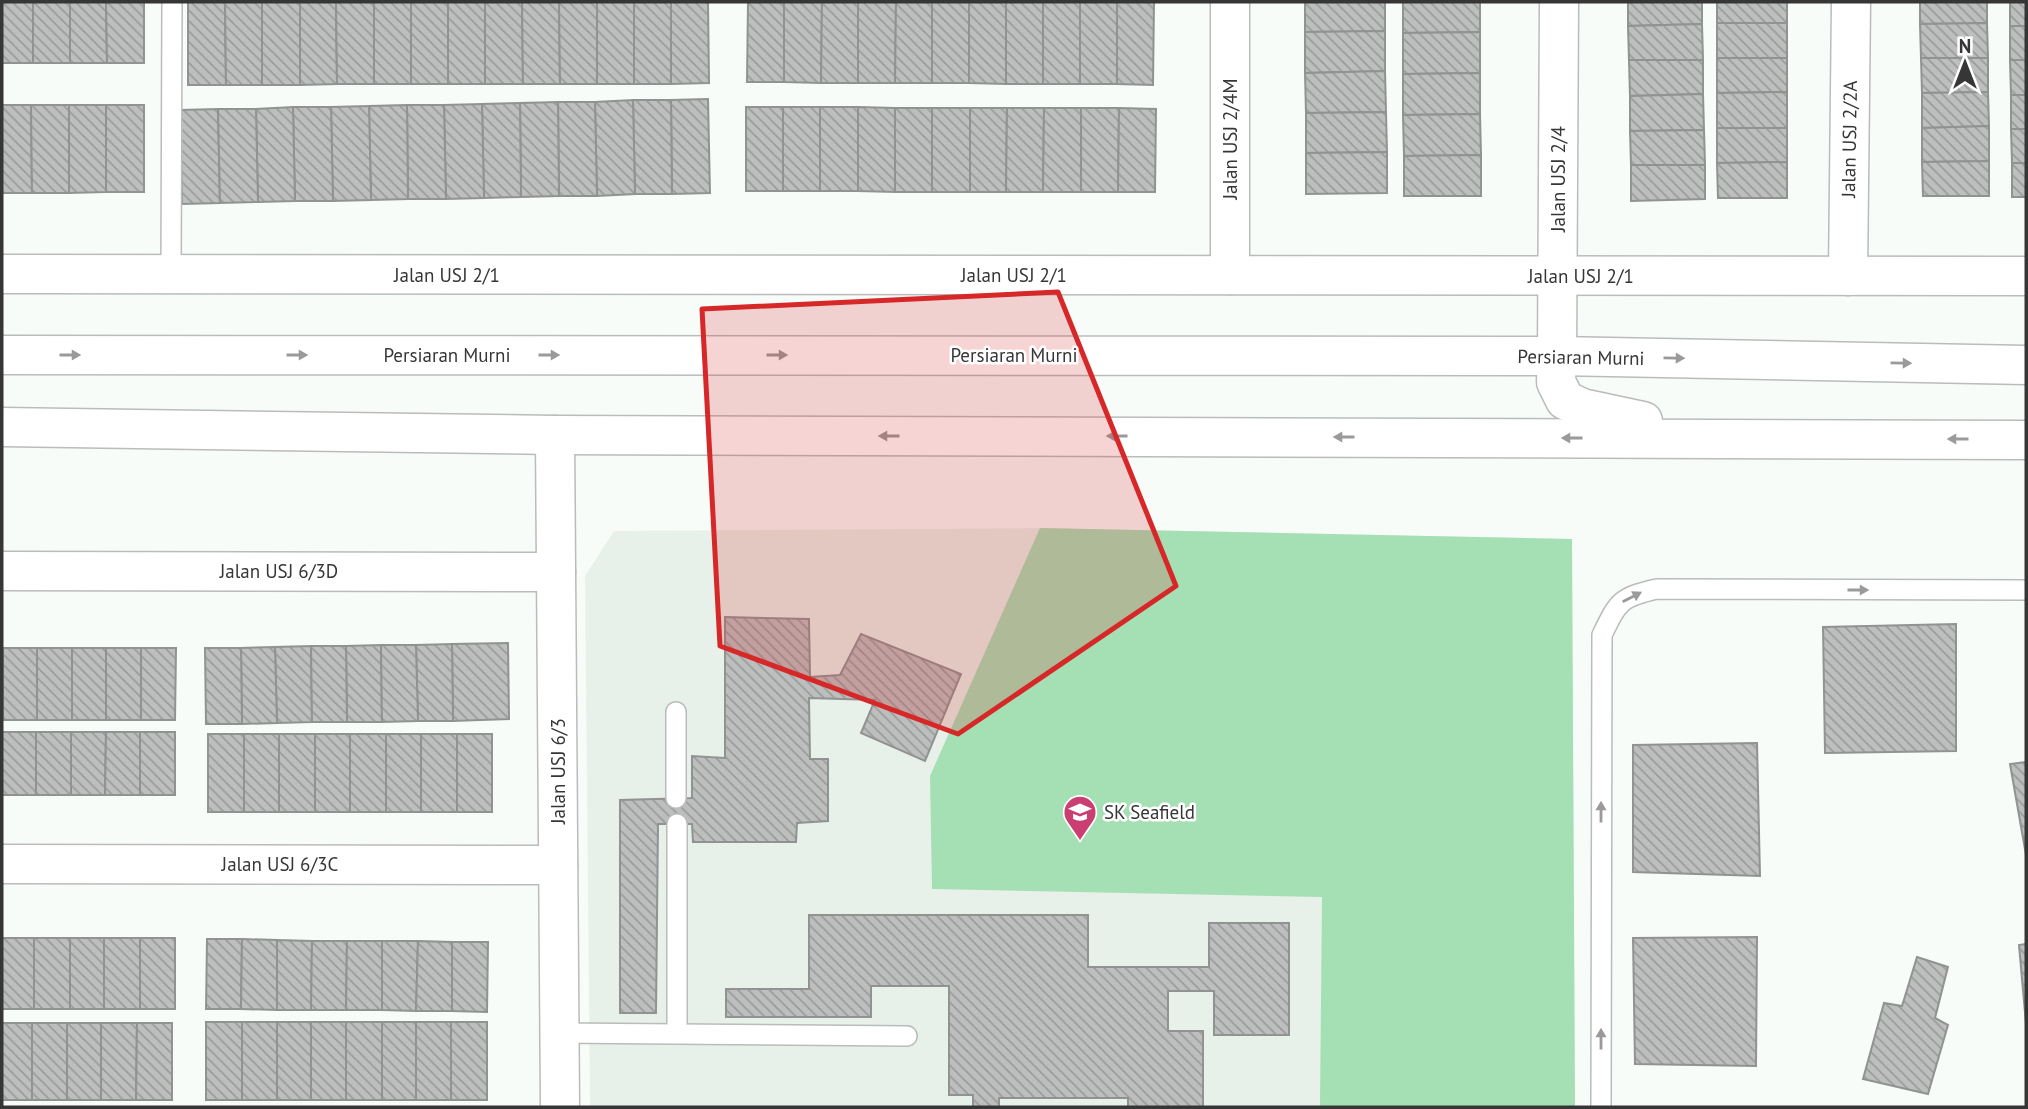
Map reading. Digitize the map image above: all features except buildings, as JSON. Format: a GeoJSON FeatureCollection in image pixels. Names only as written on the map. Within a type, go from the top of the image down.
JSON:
{"type":"FeatureCollection","features":[{"type":"Feature","properties":{"kind":"street","name":"Jalan USJ 2/4M"},"geometry":{"type":"LineString","coordinates":[[1230,2],[1230,275]]}},
{"type":"Feature","properties":{"kind":"street","name":"Jalan USJ 2/4"},"geometry":{"type":"LineString","coordinates":[[1559,2],[1556,382],[1565,400],[1582,408],[1713,438]]}},
{"type":"Feature","properties":{"kind":"street","name":"Jalan USJ 2/2A"},"geometry":{"type":"LineString","coordinates":[[1848,276],[1851,2]]}},
{"type":"Feature","properties":{"kind":"street","name":"Jalan USJ 2/1"},"geometry":{"type":"LineString","coordinates":[[2,274],[2026,276]]}},
{"type":"Feature","properties":{"kind":"street","name":"Persiaran Murni"},"geometry":{"type":"LineString","coordinates":[[2,355],[1557,356],[2026,365]]}},
{"type":"Feature","properties":{"kind":"street"},"geometry":{"type":"LineString","coordinates":[[2,428],[555,435],[2026,440]]}},
{"type":"Feature","properties":{"kind":"street","name":"Jalan USJ 6/3"},"geometry":{"type":"LineString","coordinates":[[555,435],[560,1107]]}},
{"type":"Feature","properties":{"kind":"street","name":"Jalan USJ 6/3D"},"geometry":{"type":"LineString","coordinates":[[2,571],[556,572]]}},
{"type":"Feature","properties":{"kind":"street","name":"Jalan USJ 6/3C"},"geometry":{"type":"LineString","coordinates":[[2,863],[558,864]]}},
{"type":"Feature","properties":{"kind":"lane"},"geometry":{"type":"LineString","coordinates":[[171,274],[172,2]]}},
{"type":"Feature","properties":{"kind":"lane"},"geometry":{"type":"LineString","coordinates":[[1601,1107],[1602,635],[1614,609],[1631,594],[1657,589],[2026,590]]}},
{"type":"Feature","properties":{"kind":"lane"},"geometry":{"type":"LineString","coordinates":[[676,712],[676,798]]}},
{"type":"Feature","properties":{"kind":"lane"},"geometry":{"type":"LineString","coordinates":[[677,824],[677,1033]]}},
{"type":"Feature","properties":{"kind":"lane"},"geometry":{"type":"LineString","coordinates":[[559,1033],[907,1036]]}},
{"type":"Feature","properties":{"kind":"highlighted area"},"geometry":{"type":"Polygon","coordinates":[[[1058,292],[1176,586],[958,734],[720,646],[702,309],[1058,292]]]}},
{"type":"Feature","properties":{"kind":"shaded area","name":"SK Seafield"},"geometry":{"type":"Polygon","coordinates":[[[1040,528],[1572,539],[1575,1107],[590,1107],[585,576],[614,531],[1040,528]]]}},
{"type":"Feature","properties":{"kind":"green space"},"geometry":{"type":"Polygon","coordinates":[[[1040,528],[1572,539],[1575,1107],[1320,1107],[1322,897],[932,889],[930,776],[1040,528]]]}},
{"type":"Feature","properties":{"kind":"place","name":"SK Seafield"},"geometry":{"type":"Point","coordinates":[1080,842]}}]}
